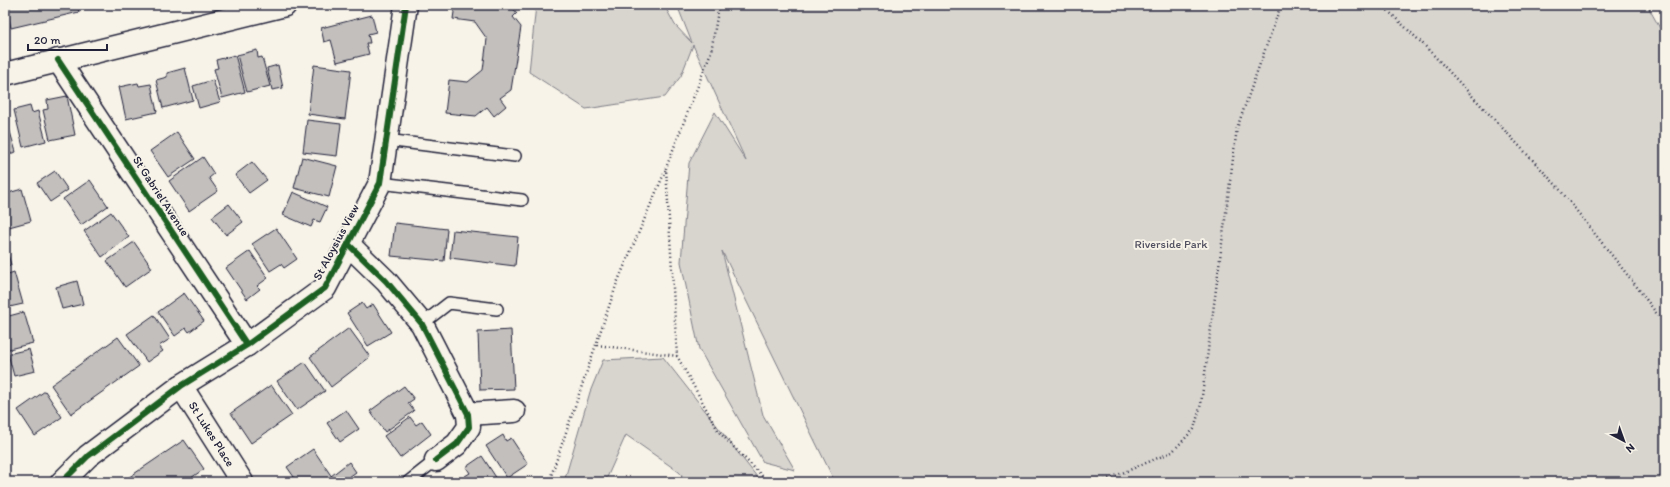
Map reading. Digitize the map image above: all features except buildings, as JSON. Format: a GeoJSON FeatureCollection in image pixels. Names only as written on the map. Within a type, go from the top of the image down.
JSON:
{"type":"FeatureCollection","features":[{"type":"Feature","properties":{"kind":"street"},"geometry":{"type":"LineString","coordinates":[[5,74],[285,5]]}},
{"type":"Feature","properties":{"kind":"street","name":"St Aloysius View"},"geometry":{"type":"LineString","coordinates":[[62,482],[88,456],[181,386],[247,345],[326,288],[380,183],[406,5]]}},
{"type":"Feature","properties":{"kind":"street","name":"St Gabriel Avenue"},"geometry":{"type":"LineString","coordinates":[[58,60],[247,345]]}},
{"type":"Feature","properties":{"kind":"street"},"geometry":{"type":"LineString","coordinates":[[348,244],[386,281],[422,324],[468,414],[469,428],[457,444],[436,460]]}},
{"type":"Feature","properties":{"kind":"street","name":"St Lukes Place"},"geometry":{"type":"LineString","coordinates":[[181,386],[242,482]]}},
{"type":"Feature","properties":{"kind":"street"},"geometry":{"type":"LineString","coordinates":[[468,414],[514,411]]}},
{"type":"Feature","properties":{"kind":"lane"},"geometry":{"type":"LineString","coordinates":[[386,140],[515,156]]}},
{"type":"Feature","properties":{"kind":"lane"},"geometry":{"type":"LineString","coordinates":[[380,183],[522,200]]}},
{"type":"Feature","properties":{"kind":"lane"},"geometry":{"type":"LineString","coordinates":[[422,324],[449,303],[497,309]]}},
{"type":"Feature","properties":{"kind":"lane"},"geometry":{"type":"LineString","coordinates":[[408,482],[436,460]]}},
{"type":"Feature","properties":{"kind":"path"},"geometry":{"type":"LineString","coordinates":[[549,482],[617,283],[666,168],[711,52],[719,5]]}},
{"type":"Feature","properties":{"kind":"path"},"geometry":{"type":"LineString","coordinates":[[1101,482],[1172,452],[1194,429],[1201,404],[1237,128],[1281,5]]}},
{"type":"Feature","properties":{"kind":"path"},"geometry":{"type":"LineString","coordinates":[[1382,5],[1425,46],[1557,186],[1637,287],[1665,325]]}},
{"type":"Feature","properties":{"kind":"path"},"geometry":{"type":"LineString","coordinates":[[666,168],[677,356],[719,432],[768,482]]}},
{"type":"Feature","properties":{"kind":"path"},"geometry":{"type":"LineString","coordinates":[[597,345],[677,356]]}},
{"type":"Feature","properties":{"kind":"green space","name":"Riverside Park"},"geometry":{"type":"Polygon","coordinates":[[[536,5],[664,5],[675,25],[692,43],[677,5],[1647,5],[1665,37],[1665,482],[835,482],[722,251],[763,415],[795,470],[763,462],[699,349],[681,262],[689,163],[715,112],[746,161],[693,45],[681,76],[665,97],[586,109],[529,72],[536,5]]]}},
{"type":"Feature","properties":{"kind":"green space"},"geometry":{"type":"Polygon","coordinates":[[[663,357],[761,482],[688,482],[679,472],[626,435],[605,482],[564,482],[590,392],[603,360],[663,357]]]}},
{"type":"Feature","properties":{"kind":"cycle path"},"geometry":{"type":"LineString","coordinates":[[62,482],[88,456],[181,386],[247,345],[325,288],[380,183],[406,5]]}},
{"type":"Feature","properties":{"kind":"cycle path"},"geometry":{"type":"LineString","coordinates":[[58,60],[247,345]]}},
{"type":"Feature","properties":{"kind":"cycle path"},"geometry":{"type":"LineString","coordinates":[[348,244],[386,281],[422,324],[468,414],[469,427],[457,444],[436,460]]}}]}
